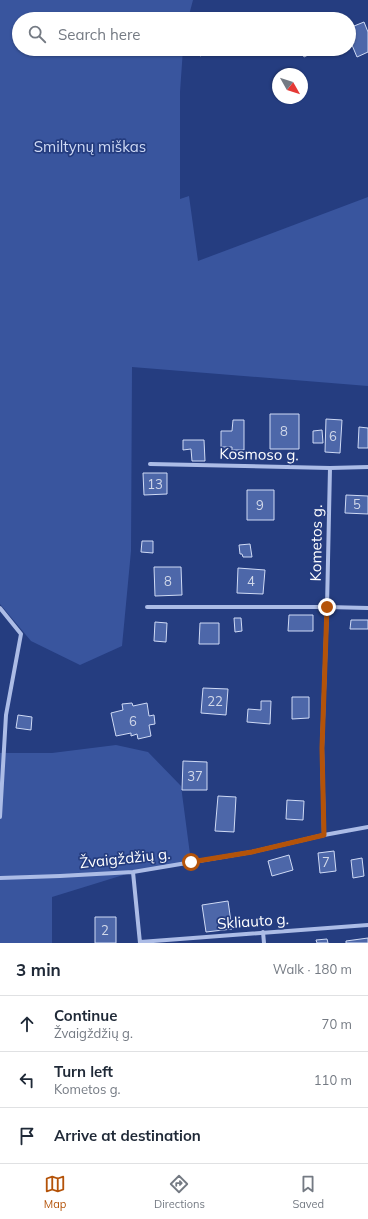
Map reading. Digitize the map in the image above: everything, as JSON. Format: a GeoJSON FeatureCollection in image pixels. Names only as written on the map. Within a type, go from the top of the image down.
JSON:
{"type":"FeatureCollection","features":[{"type":"Feature","properties":{"kind":"street","name":"Kosmoso g."},"geometry":{"type":"LineString","coordinates":[[150,464],[330,468],[368,467]]}},
{"type":"Feature","properties":{"kind":"street","name":"Kometos g."},"geometry":{"type":"LineString","coordinates":[[324,835],[322,748],[330,468]]}},
{"type":"Feature","properties":{"kind":"street"},"geometry":{"type":"LineString","coordinates":[[147,606],[368,608]]}},
{"type":"Feature","properties":{"kind":"street"},"geometry":{"type":"LineString","coordinates":[[0,608],[21,634],[6,715],[0,816]]}},
{"type":"Feature","properties":{"kind":"street","name":"Žvaigždžių g."},"geometry":{"type":"LineString","coordinates":[[0,878],[133,872],[252,852],[324,835],[368,827]]}},
{"type":"Feature","properties":{"kind":"street"},"geometry":{"type":"LineString","coordinates":[[133,872],[140,943]]}},
{"type":"Feature","properties":{"kind":"street","name":"Skliauto g."},"geometry":{"type":"LineString","coordinates":[[140,943],[263,932],[368,925]]}},
{"type":"Feature","properties":{"kind":"street"},"geometry":{"type":"LineString","coordinates":[[263,932],[264,943]]}},
{"type":"Feature","properties":{"kind":"green space","name":"Smiltynų miškas"},"geometry":{"type":"Polygon","coordinates":[[[0,0],[193,0],[190,12],[12,12],[12,56],[183,56],[180,92],[180,199],[189,196],[198,261],[368,197],[368,386],[132,367],[131,551],[122,646],[80,665],[31,641],[0,604],[0,0]]]}},
{"type":"Feature","properties":{"kind":"green space"},"geometry":{"type":"Polygon","coordinates":[[[116,745],[148,752],[181,786],[191,862],[133,872],[52,897],[52,943],[0,943],[0,753],[52,753],[116,745]]]}},
{"type":"Feature","properties":{"kind":"building"},"geometry":{"type":"Polygon","coordinates":[[[364,22],[368,32],[368,52],[357,57],[356,55],[356,25],[364,22]]]}},
{"type":"Feature","properties":{"kind":"building"},"geometry":{"type":"Polygon","coordinates":[[[270,414],[299,414],[299,449],[270,449],[270,414]]]}},
{"type":"Feature","properties":{"kind":"building"},"geometry":{"type":"Polygon","coordinates":[[[326,419],[342,420],[340,453],[325,452],[326,419]]]}},
{"type":"Feature","properties":{"kind":"building"},"geometry":{"type":"Polygon","coordinates":[[[233,420],[244,420],[244,450],[232,450],[232,447],[221,447],[221,431],[232,431],[233,420]]]}},
{"type":"Feature","properties":{"kind":"building"},"geometry":{"type":"Polygon","coordinates":[[[359,427],[368,428],[368,448],[358,448],[359,427]]]}},
{"type":"Feature","properties":{"kind":"building"},"geometry":{"type":"Polygon","coordinates":[[[322,430],[323,443],[313,443],[313,431],[322,430]]]}},
{"type":"Feature","properties":{"kind":"building"},"geometry":{"type":"Polygon","coordinates":[[[183,440],[204,440],[205,461],[192,461],[191,449],[183,450],[183,440]]]}},
{"type":"Feature","properties":{"kind":"building"},"geometry":{"type":"Polygon","coordinates":[[[143,473],[167,473],[167,494],[144,495],[143,473]]]}},
{"type":"Feature","properties":{"kind":"building"},"geometry":{"type":"Polygon","coordinates":[[[247,490],[274,490],[274,520],[247,520],[247,490]]]}},
{"type":"Feature","properties":{"kind":"building"},"geometry":{"type":"Polygon","coordinates":[[[346,495],[368,496],[368,514],[345,513],[346,495]]]}},
{"type":"Feature","properties":{"kind":"building"},"geometry":{"type":"Polygon","coordinates":[[[142,541],[153,541],[153,553],[141,552],[142,541]]]}},
{"type":"Feature","properties":{"kind":"building"},"geometry":{"type":"Polygon","coordinates":[[[250,544],[252,557],[243,557],[242,554],[240,554],[239,545],[250,544]]]}},
{"type":"Feature","properties":{"kind":"building"},"geometry":{"type":"Polygon","coordinates":[[[154,567],[181,567],[182,595],[155,596],[154,567]]]}},
{"type":"Feature","properties":{"kind":"building"},"geometry":{"type":"Polygon","coordinates":[[[238,568],[265,570],[263,594],[237,593],[238,568]]]}},
{"type":"Feature","properties":{"kind":"building"},"geometry":{"type":"Polygon","coordinates":[[[289,615],[313,615],[313,631],[288,631],[289,615]]]}},
{"type":"Feature","properties":{"kind":"building"},"geometry":{"type":"Polygon","coordinates":[[[234,618],[241,618],[242,631],[235,632],[234,618]]]}},
{"type":"Feature","properties":{"kind":"building"},"geometry":{"type":"Polygon","coordinates":[[[351,620],[368,620],[368,629],[350,629],[351,620]]]}},
{"type":"Feature","properties":{"kind":"building"},"geometry":{"type":"Polygon","coordinates":[[[155,622],[167,623],[166,642],[154,641],[155,622]]]}},
{"type":"Feature","properties":{"kind":"building"},"geometry":{"type":"Polygon","coordinates":[[[200,623],[219,623],[219,644],[199,644],[200,623]]]}},
{"type":"Feature","properties":{"kind":"building"},"geometry":{"type":"Polygon","coordinates":[[[203,688],[228,689],[226,715],[201,713],[203,688]]]}},
{"type":"Feature","properties":{"kind":"building"},"geometry":{"type":"Polygon","coordinates":[[[292,697],[309,697],[309,718],[292,719],[292,697]]]}},
{"type":"Feature","properties":{"kind":"building"},"geometry":{"type":"Polygon","coordinates":[[[261,701],[271,701],[270,724],[247,722],[248,709],[261,710],[261,701]]]}},
{"type":"Feature","properties":{"kind":"building"},"geometry":{"type":"Polygon","coordinates":[[[132,703],[133,706],[147,703],[149,716],[154,715],[155,724],[149,725],[151,736],[138,739],[137,734],[131,736],[131,733],[116,736],[111,713],[123,710],[122,704],[132,703]]]}},
{"type":"Feature","properties":{"kind":"building"},"geometry":{"type":"Polygon","coordinates":[[[18,715],[32,717],[31,730],[16,728],[18,715]]]}},
{"type":"Feature","properties":{"kind":"building"},"geometry":{"type":"Polygon","coordinates":[[[183,761],[207,762],[207,790],[182,790],[183,761]]]}},
{"type":"Feature","properties":{"kind":"building"},"geometry":{"type":"Polygon","coordinates":[[[218,796],[236,797],[234,832],[215,831],[218,796]]]}},
{"type":"Feature","properties":{"kind":"building"},"geometry":{"type":"Polygon","coordinates":[[[287,800],[304,801],[303,820],[286,819],[287,800]]]}},
{"type":"Feature","properties":{"kind":"building"},"geometry":{"type":"Polygon","coordinates":[[[334,851],[336,871],[320,873],[318,853],[334,851]]]}},
{"type":"Feature","properties":{"kind":"building"},"geometry":{"type":"Polygon","coordinates":[[[289,855],[293,870],[272,876],[268,861],[289,855]]]}},
{"type":"Feature","properties":{"kind":"building"},"geometry":{"type":"Polygon","coordinates":[[[362,858],[364,876],[353,878],[351,860],[362,858]]]}},
{"type":"Feature","properties":{"kind":"building"},"geometry":{"type":"Polygon","coordinates":[[[228,901],[232,929],[206,932],[202,905],[228,901]]]}},
{"type":"Feature","properties":{"kind":"building"},"geometry":{"type":"Polygon","coordinates":[[[95,917],[116,917],[116,943],[95,943],[95,917]]]}},
{"type":"Feature","properties":{"kind":"building"},"geometry":{"type":"Polygon","coordinates":[[[368,938],[368,943],[346,943],[346,941],[368,938]]]}},
{"type":"Feature","properties":{"kind":"building"},"geometry":{"type":"Polygon","coordinates":[[[327,939],[328,943],[317,943],[316,940],[327,939]]]}},
{"type":"Feature","properties":{"kind":"route"},"geometry":{"type":"LineString","coordinates":[[191,862],[252,852],[324,835],[322,748],[327,607]]}}]}
